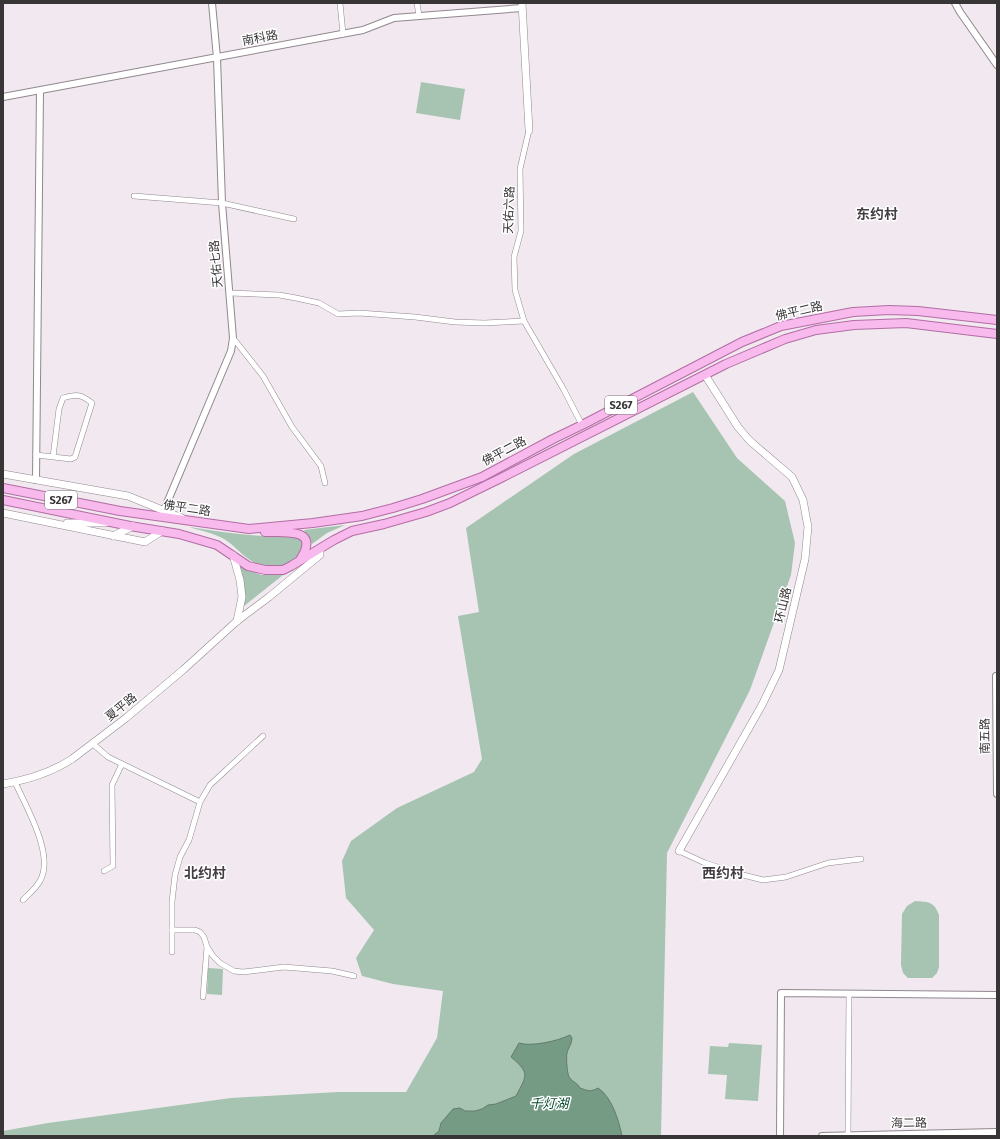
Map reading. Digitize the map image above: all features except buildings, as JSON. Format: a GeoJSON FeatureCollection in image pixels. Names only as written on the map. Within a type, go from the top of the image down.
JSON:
{"type":"FeatureCollection","features":[{"type":"Feature","properties":{"kind":"main road","name":"天佑六路"},"geometry":{"type":"LineString","coordinates":[[522,6],[529,130]]}},
{"type":"Feature","properties":{"kind":"main road","name":"佛平二路"},"geometry":{"type":"LineString","coordinates":[[3,488],[120,511],[249,529],[362,516],[422,499],[482,477],[546,442],[582,425],[742,342],[782,326],[853,312],[889,310],[918,311],[997,320]]}},
{"type":"Feature","properties":{"kind":"main road","name":"佛平二路"},"geometry":{"type":"LineString","coordinates":[[233,555],[248,566],[265,570],[283,570],[352,531],[426,512],[450,503],[705,376],[726,364],[778,341],[816,330],[854,325],[906,323],[997,334]]}},
{"type":"Feature","properties":{"kind":"main road","name":"环山路"},"geometry":{"type":"LineString","coordinates":[[679,850],[762,705],[779,670],[805,559],[808,527],[803,500],[792,477],[750,441],[738,428],[705,376]]}},
{"type":"Feature","properties":{"kind":"main road"},"geometry":{"type":"LineString","coordinates":[[3,474],[128,496],[190,521]]}},
{"type":"Feature","properties":{"kind":"main road","name":"S267"},"geometry":{"type":"LineString","coordinates":[[3,500],[179,534],[210,542],[233,555]]}},
{"type":"Feature","properties":{"kind":"main road"},"geometry":{"type":"LineString","coordinates":[[3,513],[145,542],[162,531]]}},
{"type":"Feature","properties":{"kind":"main road"},"geometry":{"type":"LineString","coordinates":[[55,524],[117,523]]}},
{"type":"Feature","properties":{"kind":"main road"},"geometry":{"type":"LineString","coordinates":[[113,536],[133,526]]}},
{"type":"Feature","properties":{"kind":"main road"},"geometry":{"type":"LineString","coordinates":[[249,529],[258,532],[292,532],[299,534],[306,542],[306,552],[300,561]]}},
{"type":"Feature","properties":{"kind":"main road","name":"夏平路"},"geometry":{"type":"LineString","coordinates":[[3,784],[42,774],[64,764],[93,744],[183,670],[237,621],[320,555],[320,549]]}},
{"type":"Feature","properties":{"kind":"main road"},"geometry":{"type":"LineString","coordinates":[[233,555],[240,580],[242,597],[237,621]]}},
{"type":"Feature","properties":{"kind":"street","name":"天佑七路"},"geometry":{"type":"LineString","coordinates":[[164,510],[231,351],[234,338],[222,203],[217,58],[212,3]]}},
{"type":"Feature","properties":{"kind":"street"},"geometry":{"type":"LineString","coordinates":[[340,3],[343,34]]}},
{"type":"Feature","properties":{"kind":"street"},"geometry":{"type":"LineString","coordinates":[[417,3],[419,16]]}},
{"type":"Feature","properties":{"kind":"street"},"geometry":{"type":"LineString","coordinates":[[955,3],[997,65]]}},
{"type":"Feature","properties":{"kind":"street","name":"南科路"},"geometry":{"type":"LineString","coordinates":[[3,97],[363,30],[394,18],[522,6]]}},
{"type":"Feature","properties":{"kind":"street"},"geometry":{"type":"LineString","coordinates":[[36,480],[40,91]]}},
{"type":"Feature","properties":{"kind":"street","name":"天佑六路"},"geometry":{"type":"LineString","coordinates":[[529,130],[520,169],[521,231],[514,258],[515,290],[524,321],[564,390],[582,425]]}},
{"type":"Feature","properties":{"kind":"street"},"geometry":{"type":"LineString","coordinates":[[134,196],[222,203],[294,218]]}},
{"type":"Feature","properties":{"kind":"street"},"geometry":{"type":"LineString","coordinates":[[230,293],[279,295],[296,298],[319,303],[338,314],[359,313],[456,322],[484,323],[524,321]]}},
{"type":"Feature","properties":{"kind":"street"},"geometry":{"type":"LineString","coordinates":[[234,338],[263,376],[292,427],[320,466],[326,483]]}},
{"type":"Feature","properties":{"kind":"street"},"geometry":{"type":"LineString","coordinates":[[36,455],[71,459],[75,457],[92,403],[84,397],[72,395],[63,398],[59,409],[53,456]]}},
{"type":"Feature","properties":{"kind":"street","name":"南五路"},"geometry":{"type":"LineString","coordinates":[[996,676],[997,794]]}},
{"type":"Feature","properties":{"kind":"street"},"geometry":{"type":"LineString","coordinates":[[172,952],[172,902],[175,875],[180,857],[189,840],[200,802],[210,786],[263,736]]}},
{"type":"Feature","properties":{"kind":"street"},"geometry":{"type":"LineString","coordinates":[[93,744],[108,757],[200,802]]}},
{"type":"Feature","properties":{"kind":"street"},"geometry":{"type":"LineString","coordinates":[[104,871],[113,866],[112,785],[122,764]]}},
{"type":"Feature","properties":{"kind":"street"},"geometry":{"type":"LineString","coordinates":[[15,782],[39,835],[43,853],[44,871],[39,882],[24,900]]}},
{"type":"Feature","properties":{"kind":"street"},"geometry":{"type":"LineString","coordinates":[[679,850],[704,863],[763,880],[786,877],[828,863],[861,859]]}},
{"type":"Feature","properties":{"kind":"street"},"geometry":{"type":"LineString","coordinates":[[172,930],[195,930],[200,932],[204,937],[212,956],[220,963],[234,971],[243,972],[284,967],[332,971],[354,976]]}},
{"type":"Feature","properties":{"kind":"street"},"geometry":{"type":"LineString","coordinates":[[203,997],[207,947]]}},
{"type":"Feature","properties":{"kind":"street"},"geometry":{"type":"LineString","coordinates":[[780,1136],[782,992],[997,995]]}},
{"type":"Feature","properties":{"kind":"street"},"geometry":{"type":"LineString","coordinates":[[848,1135],[849,994]]}},
{"type":"Feature","properties":{"kind":"street","name":"海二路"},"geometry":{"type":"LineString","coordinates":[[822,1136],[997,1132]]}},
{"type":"Feature","properties":{"kind":"shaded area"},"geometry":{"type":"Polygon","coordinates":[[[421,82],[465,89],[460,120],[416,113],[421,82]]]}},
{"type":"Feature","properties":{"kind":"shaded area"},"geometry":{"type":"Polygon","coordinates":[[[693,392],[737,458],[785,501],[795,543],[791,575],[750,690],[667,853],[661,1136],[3,1136],[3,1131],[48,1123],[231,1098],[338,1092],[406,1092],[437,1038],[443,991],[393,984],[362,976],[356,958],[374,930],[346,898],[342,861],[351,841],[397,808],[474,772],[482,759],[458,616],[479,612],[466,528],[574,454],[693,392]]]}},
{"type":"Feature","properties":{"kind":"shaded area"},"geometry":{"type":"Polygon","coordinates":[[[345,525],[327,533],[312,544],[304,530],[345,525]]]}},
{"type":"Feature","properties":{"kind":"shaded area"},"geometry":{"type":"Polygon","coordinates":[[[189,527],[246,535],[265,536],[286,534],[301,540],[303,544],[303,551],[298,558],[291,562],[276,567],[265,566],[248,559],[221,537],[189,527]]]}},
{"type":"Feature","properties":{"kind":"shaded area"},"geometry":{"type":"Polygon","coordinates":[[[238,565],[261,575],[283,575],[244,606],[244,583],[238,565]]]}},
{"type":"Feature","properties":{"kind":"shaded area"},"geometry":{"type":"Polygon","coordinates":[[[915,901],[930,903],[935,907],[939,915],[939,967],[937,973],[932,978],[908,978],[903,973],[901,965],[902,914],[907,906],[915,901]]]}},
{"type":"Feature","properties":{"kind":"shaded area"},"geometry":{"type":"Polygon","coordinates":[[[208,968],[223,969],[222,995],[207,994],[208,968]]]}},
{"type":"Feature","properties":{"kind":"shaded area"},"geometry":{"type":"Polygon","coordinates":[[[729,1043],[762,1045],[758,1101],[725,1099],[727,1075],[708,1074],[710,1046],[728,1047],[729,1043]]]}},
{"type":"Feature","properties":{"kind":"water","name":"千灯湖"},"geometry":{"type":"Polygon","coordinates":[[[570,1035],[572,1040],[567,1058],[569,1077],[580,1088],[589,1091],[598,1088],[603,1092],[611,1103],[619,1123],[622,1136],[433,1136],[439,1131],[441,1123],[453,1109],[460,1108],[465,1111],[475,1111],[516,1096],[523,1083],[525,1075],[521,1067],[511,1057],[519,1043],[544,1043],[570,1035]]]}},
{"type":"Feature","properties":{"kind":"district","name":"东约村"},"geometry":{"type":"Point","coordinates":[877,214]}},
{"type":"Feature","properties":{"kind":"district","name":"北约村"},"geometry":{"type":"Point","coordinates":[205,873]}},
{"type":"Feature","properties":{"kind":"district","name":"西约村"},"geometry":{"type":"Point","coordinates":[723,873]}}]}
